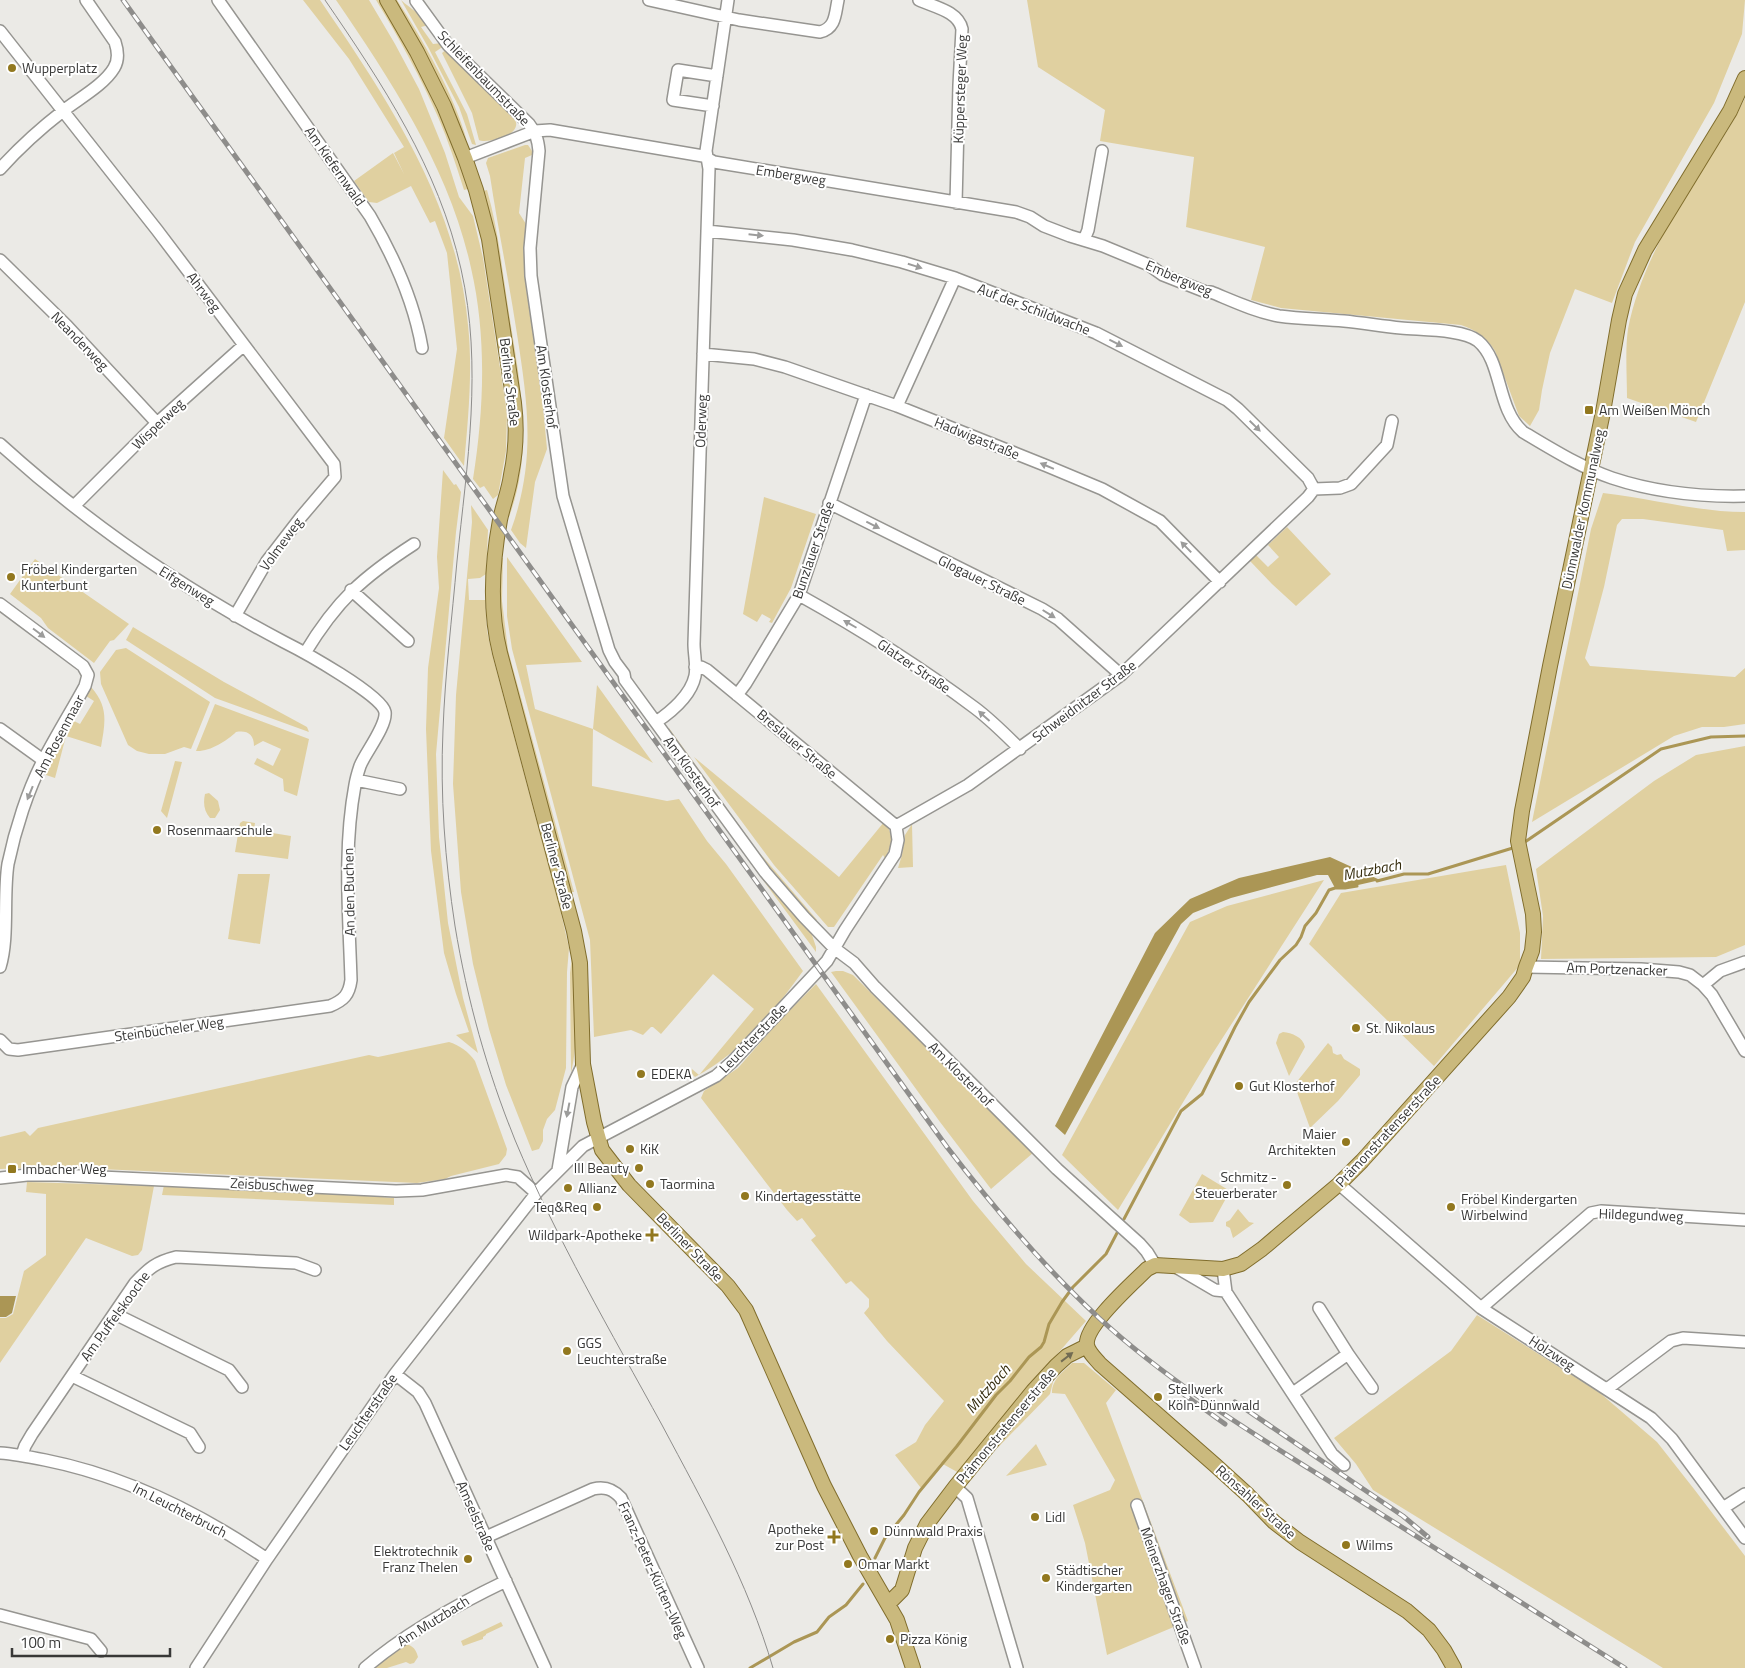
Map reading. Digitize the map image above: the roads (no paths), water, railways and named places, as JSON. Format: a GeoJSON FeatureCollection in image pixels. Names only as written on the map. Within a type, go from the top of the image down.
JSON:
{"type":"FeatureCollection","features":[{"type":"Feature","properties":{"kind":"main road","name":"Berliner Straße"},"geometry":{"type":"LineString","coordinates":[[387,0],[417,52],[453,126],[465,158],[489,239],[515,413],[515,452],[501,518],[494,567],[493,602],[495,630],[574,931],[580,963],[583,1064],[598,1138],[602,1150],[620,1175],[728,1286],[746,1310],[824,1486],[860,1556],[889,1603],[900,1627],[913,1668]]}},
{"type":"Feature","properties":{"kind":"main road","name":"Dünnwalder Kommunalweg"},"geometry":{"type":"LineString","coordinates":[[1526,967],[1532,951],[1534,932],[1533,914],[1518,841],[1522,811],[1591,469],[1618,320],[1625,294],[1645,250],[1730,111],[1745,78]]}},
{"type":"Feature","properties":{"kind":"main road","name":"Prämonstratenserstraße"},"geometry":{"type":"LineString","coordinates":[[1155,1265],[1224,1269],[1240,1264],[1252,1257],[1339,1184],[1430,1087],[1509,997],[1526,967]]}},
{"type":"Feature","properties":{"kind":"main road"},"geometry":{"type":"LineString","coordinates":[[1087,1346],[1087,1337],[1094,1323],[1147,1269],[1155,1265]]}},
{"type":"Feature","properties":{"kind":"main road","name":"Prämonstratenserstraße"},"geometry":{"type":"LineString","coordinates":[[889,1603],[902,1590],[916,1548],[927,1524],[955,1487],[1044,1379],[1067,1356],[1087,1346]]}},
{"type":"Feature","properties":{"kind":"main road","name":"Rönsahler Straße"},"geometry":{"type":"LineString","coordinates":[[1087,1346],[1100,1364],[1215,1465],[1274,1522],[1300,1542],[1407,1610],[1428,1630],[1444,1650],[1454,1668]]}},
{"type":"Feature","properties":{"kind":"street"},"geometry":{"type":"LineString","coordinates":[[0,169],[63,111],[108,76],[114,68],[118,58],[118,50],[111,35],[86,0]]}},
{"type":"Feature","properties":{"kind":"street","name":"Am Kiefernwald"},"geometry":{"type":"LineString","coordinates":[[218,0],[370,216],[384,239],[403,281],[418,328],[422,348]]}},
{"type":"Feature","properties":{"kind":"street"},"geometry":{"type":"LineString","coordinates":[[648,0],[739,20],[820,32],[833,24],[838,0]]}},
{"type":"Feature","properties":{"kind":"street","name":"Oderweg"},"geometry":{"type":"LineString","coordinates":[[656,722],[674,708],[691,686],[695,667],[694,644],[708,231],[709,168],[706,151],[728,0]]}},
{"type":"Feature","properties":{"kind":"street","name":"Küppersteger Weg"},"geometry":{"type":"LineString","coordinates":[[919,0],[955,16],[960,21],[962,29],[956,203]]}},
{"type":"Feature","properties":{"kind":"street","name":"Schleifenbaumstraße"},"geometry":{"type":"LineString","coordinates":[[416,1],[448,45],[522,116],[535,131]]}},
{"type":"Feature","properties":{"kind":"street"},"geometry":{"type":"LineString","coordinates":[[0,31],[63,111]]}},
{"type":"Feature","properties":{"kind":"street"},"geometry":{"type":"LineString","coordinates":[[713,106],[673,100],[678,70],[717,76]]}},
{"type":"Feature","properties":{"kind":"street","name":"Ahrweg"},"geometry":{"type":"LineString","coordinates":[[63,111],[334,464],[335,477]]}},
{"type":"Feature","properties":{"kind":"street","name":"Schleifenbaumstraße"},"geometry":{"type":"LineString","coordinates":[[465,158],[535,131],[550,130],[703,156],[708,159]]}},
{"type":"Feature","properties":{"kind":"street","name":"Am Klosterhof"},"geometry":{"type":"LineString","coordinates":[[535,131],[539,151],[530,248],[531,276],[562,496],[609,650],[615,662],[624,674],[625,680],[765,872],[790,903],[834,948],[854,963],[875,987],[1057,1169],[1140,1244],[1155,1265]]}},
{"type":"Feature","properties":{"kind":"street"},"geometry":{"type":"LineString","coordinates":[[0,151],[9,159]]}},
{"type":"Feature","properties":{"kind":"street"},"geometry":{"type":"LineString","coordinates":[[1084,240],[1088,230],[1102,151]]}},
{"type":"Feature","properties":{"kind":"street","name":"Embergweg"},"geometry":{"type":"LineString","coordinates":[[708,159],[714,162],[1016,212],[1030,217],[1044,226],[1149,265],[1163,274],[1206,292],[1211,292],[1265,313],[1296,318],[1460,332],[1479,342],[1487,352],[1505,404],[1516,426],[1564,456],[1591,469]]}},
{"type":"Feature","properties":{"kind":"street","name":"Auf der Schildwache"},"geometry":{"type":"LineString","coordinates":[[708,231],[794,240],[852,250],[902,262],[955,278],[1096,333],[1214,393],[1238,409],[1308,478],[1314,489]]}},
{"type":"Feature","properties":{"kind":"street","name":"Neanderweg"},"geometry":{"type":"LineString","coordinates":[[0,260],[67,326],[157,423]]}},
{"type":"Feature","properties":{"kind":"street"},"geometry":{"type":"LineString","coordinates":[[897,406],[955,278]]}},
{"type":"Feature","properties":{"kind":"street","name":"Wisperweg"},"geometry":{"type":"LineString","coordinates":[[74,506],[157,423],[244,345]]}},
{"type":"Feature","properties":{"kind":"street","name":"Hadwigastraße"},"geometry":{"type":"LineString","coordinates":[[703,354],[754,359],[786,367],[897,406],[1048,466],[1134,506],[1160,521],[1220,582]]}},
{"type":"Feature","properties":{"kind":"street","name":"Bunzlauer Straße"},"geometry":{"type":"LineString","coordinates":[[737,695],[799,596],[866,395]]}},
{"type":"Feature","properties":{"kind":"street"},"geometry":{"type":"LineString","coordinates":[[1314,489],[1340,488],[1351,484],[1387,445],[1392,421]]}},
{"type":"Feature","properties":{"kind":"street","name":"Eifgenweg"},"geometry":{"type":"LineString","coordinates":[[0,444],[74,506],[166,573],[234,616],[305,652],[368,694],[381,704],[385,712]]}},
{"type":"Feature","properties":{"kind":"street"},"geometry":{"type":"LineString","coordinates":[[1591,469],[1625,481],[1675,492],[1718,496],[1745,496]]}},
{"type":"Feature","properties":{"kind":"street","name":"Volmeweg"},"geometry":{"type":"LineString","coordinates":[[234,616],[267,561],[335,477]]}},
{"type":"Feature","properties":{"kind":"street","name":"Schweidnitzer Straße"},"geometry":{"type":"LineString","coordinates":[[896,826],[968,785],[1121,675],[1220,582],[1314,489]]}},
{"type":"Feature","properties":{"kind":"street","name":"Glogauer Straße"},"geometry":{"type":"LineString","coordinates":[[829,503],[1042,609],[1058,619],[1121,675]]}},
{"type":"Feature","properties":{"kind":"street"},"geometry":{"type":"LineString","coordinates":[[305,652],[319,628],[351,590],[380,566],[414,544]]}},
{"type":"Feature","properties":{"kind":"street"},"geometry":{"type":"LineString","coordinates":[[351,590],[408,641]]}},
{"type":"Feature","properties":{"kind":"street","name":"Glatzer Straße"},"geometry":{"type":"LineString","coordinates":[[799,596],[852,625],[916,667],[976,709],[1020,748]]}},
{"type":"Feature","properties":{"kind":"street","name":"Am Rosenmaar"},"geometry":{"type":"LineString","coordinates":[[0,604],[83,666],[88,675],[86,686],[43,760],[26,800],[4,863],[4,941],[0,967]]}},
{"type":"Feature","properties":{"kind":"street","name":"Breslauer Straße"},"geometry":{"type":"LineString","coordinates":[[695,667],[707,670],[896,826]]}},
{"type":"Feature","properties":{"kind":"street","name":"An den Buchen"},"geometry":{"type":"LineString","coordinates":[[342,1001],[349,992],[351,980],[348,852],[350,815],[360,766],[384,720],[385,712]]}},
{"type":"Feature","properties":{"kind":"street"},"geometry":{"type":"LineString","coordinates":[[0,729],[43,760]]}},
{"type":"Feature","properties":{"kind":"street"},"geometry":{"type":"LineString","coordinates":[[356,780],[400,789]]}},
{"type":"Feature","properties":{"kind":"street"},"geometry":{"type":"LineString","coordinates":[[834,948],[895,854],[898,840],[896,826]]}},
{"type":"Feature","properties":{"kind":"street","name":"Leuchterstraße"},"geometry":{"type":"LineString","coordinates":[[196,1668],[267,1559],[395,1374],[536,1193],[576,1152],[598,1138],[716,1076],[748,1048],[827,961],[834,948]]}},
{"type":"Feature","properties":{"kind":"street"},"geometry":{"type":"LineString","coordinates":[[1703,985],[1720,971],[1745,962]]}},
{"type":"Feature","properties":{"kind":"street","name":"Am Portzenacker"},"geometry":{"type":"LineString","coordinates":[[1526,967],[1641,969],[1679,972],[1690,975],[1712,995],[1745,1051]]}},
{"type":"Feature","properties":{"kind":"street","name":"Steinbücheler Weg"},"geometry":{"type":"LineString","coordinates":[[0,1040],[9,1049],[18,1050],[330,1006],[342,1001]]}},
{"type":"Feature","properties":{"kind":"street"},"geometry":{"type":"LineString","coordinates":[[558,1170],[572,1088],[583,1064]]}},
{"type":"Feature","properties":{"kind":"street","name":"Zeisbuschweg"},"geometry":{"type":"LineString","coordinates":[[0,1178],[27,1175],[58,1176],[396,1191],[422,1190],[506,1174],[518,1177],[536,1193]]}},
{"type":"Feature","properties":{"kind":"street","name":"Holzweg"},"geometry":{"type":"LineString","coordinates":[[1339,1184],[1482,1308],[1651,1418],[1672,1439],[1745,1538]]}},
{"type":"Feature","properties":{"kind":"street","name":"Hildegundweg"},"geometry":{"type":"LineString","coordinates":[[1482,1308],[1591,1213],[1601,1211],[1745,1220]]}},
{"type":"Feature","properties":{"kind":"street","name":"Am Puffelskooche"},"geometry":{"type":"LineString","coordinates":[[22,1456],[32,1434],[135,1283],[148,1268],[161,1261],[176,1257],[296,1263],[315,1270]]}},
{"type":"Feature","properties":{"kind":"street"},"geometry":{"type":"LineString","coordinates":[[1173,1266],[1215,1290],[1226,1291]]}},
{"type":"Feature","properties":{"kind":"street"},"geometry":{"type":"LineString","coordinates":[[1224,1269],[1226,1291],[1332,1454],[1344,1465]]}},
{"type":"Feature","properties":{"kind":"street"},"geometry":{"type":"LineString","coordinates":[[1319,1308],[1372,1388]]}},
{"type":"Feature","properties":{"kind":"street"},"geometry":{"type":"LineString","coordinates":[[114,1314],[230,1370],[242,1387]]}},
{"type":"Feature","properties":{"kind":"street"},"geometry":{"type":"LineString","coordinates":[[1607,1389],[1671,1341],[1683,1338],[1745,1342]]}},
{"type":"Feature","properties":{"kind":"street"},"geometry":{"type":"LineString","coordinates":[[1293,1393],[1348,1354]]}},
{"type":"Feature","properties":{"kind":"street","name":"Amselstraße"},"geometry":{"type":"LineString","coordinates":[[395,1374],[418,1392],[424,1403],[545,1668]]}},
{"type":"Feature","properties":{"kind":"street"},"geometry":{"type":"LineString","coordinates":[[72,1376],[190,1433],[199,1447]]}},
{"type":"Feature","properties":{"kind":"street","name":"Im Leuchterbruch"},"geometry":{"type":"LineString","coordinates":[[0,1453],[66,1464],[98,1473],[148,1492],[208,1523],[267,1559]]}},
{"type":"Feature","properties":{"kind":"street","name":"Franz-Peter-Kürten-Weg"},"geometry":{"type":"LineString","coordinates":[[486,1537],[593,1489],[600,1487],[608,1488],[616,1492],[622,1498],[698,1668]]}},
{"type":"Feature","properties":{"kind":"street"},"geometry":{"type":"LineString","coordinates":[[955,1487],[967,1498],[1017,1668]]}},
{"type":"Feature","properties":{"kind":"street"},"geometry":{"type":"LineString","coordinates":[[1723,1508],[1745,1494]]}},
{"type":"Feature","properties":{"kind":"street","name":"Meinerzhager Straße"},"geometry":{"type":"LineString","coordinates":[[1137,1505],[1195,1668]]}},
{"type":"Feature","properties":{"kind":"street","name":"Am Mutzbach"},"geometry":{"type":"LineString","coordinates":[[365,1668],[380,1655],[426,1624],[469,1599],[506,1581]]}},
{"type":"Feature","properties":{"kind":"street"},"geometry":{"type":"LineString","coordinates":[[0,1615],[91,1639],[101,1651]]}},
{"type":"Feature","properties":{"kind":"waterway","name":"Mutzbach"},"geometry":{"type":"LineString","coordinates":[[1522,844],[1661,749],[1711,737],[1745,736]]}},
{"type":"Feature","properties":{"kind":"waterway","name":"Mutzbach"},"geometry":{"type":"LineString","coordinates":[[1377,881],[1404,874],[1428,874],[1516,847]]}},
{"type":"Feature","properties":{"kind":"waterway","name":"Mutzbach"},"geometry":{"type":"LineString","coordinates":[[1124,1219],[1181,1111],[1202,1094],[1249,1002],[1280,960],[1296,945],[1305,926],[1316,913],[1329,890],[1357,886]]}},
{"type":"Feature","properties":{"kind":"waterway","name":"Mutzbach"},"geometry":{"type":"LineString","coordinates":[[875,1558],[885,1538],[904,1515],[919,1492],[996,1395],[1029,1357],[1041,1347],[1049,1324],[1062,1302],[1073,1287],[1106,1254],[1117,1233]]}},
{"type":"Feature","properties":{"kind":"waterway","name":"Mutzbach"},"geometry":{"type":"LineString","coordinates":[[750,1668],[794,1642],[817,1632],[829,1617],[846,1605],[863,1584]]}},
{"type":"Feature","properties":{"kind":"tram line"},"geometry":{"type":"LineString","coordinates":[[325,0],[387,95],[423,162],[451,232],[468,305],[472,378],[471,415],[447,667],[442,779],[448,877],[455,926],[472,1008],[505,1114],[531,1177],[585,1284],[694,1484],[724,1544],[751,1605],[773,1668]]}},
{"type":"Feature","properties":{"kind":"railway"},"geometry":{"type":"LineString","coordinates":[[123,0],[947,1147],[1001,1214],[1039,1257],[1078,1298],[1127,1343],[1217,1410],[1625,1668]]}},
{"type":"Feature","properties":{"kind":"railway"},"geometry":{"type":"LineString","coordinates":[[1182,1393],[1225,1424]]}},
{"type":"Feature","properties":{"kind":"railway"},"geometry":{"type":"LineString","coordinates":[[1235,1402],[1403,1516],[1428,1537]]}},
{"type":"Feature","properties":{"kind":"place","name":"Wupperplatz"},"geometry":{"type":"Point","coordinates":[12,68]}},
{"type":"Feature","properties":{"kind":"place","name":"Am Weißen Mönch"},"geometry":{"type":"Point","coordinates":[1589,410]}},
{"type":"Feature","properties":{"kind":"place","name":"Fröbel Kindergarten Kunterbunt"},"geometry":{"type":"Point","coordinates":[11,577]}},
{"type":"Feature","properties":{"kind":"place","name":"Rosenmaarschule"},"geometry":{"type":"Point","coordinates":[157,830]}},
{"type":"Feature","properties":{"kind":"place","name":"St. Nikolaus"},"geometry":{"type":"Point","coordinates":[1356,1028]}},
{"type":"Feature","properties":{"kind":"place","name":"EDEKA"},"geometry":{"type":"Point","coordinates":[641,1074]}},
{"type":"Feature","properties":{"kind":"place","name":"Gut Klosterhof"},"geometry":{"type":"Point","coordinates":[1239,1086]}},
{"type":"Feature","properties":{"kind":"place","name":"Maier Architekten"},"geometry":{"type":"Point","coordinates":[1346,1142]}},
{"type":"Feature","properties":{"kind":"place","name":"KiK"},"geometry":{"type":"Point","coordinates":[630,1149]}},
{"type":"Feature","properties":{"kind":"place","name":"III Beauty"},"geometry":{"type":"Point","coordinates":[639,1168]}},
{"type":"Feature","properties":{"kind":"place","name":"Imbacher Weg"},"geometry":{"type":"Point","coordinates":[12,1169]}},
{"type":"Feature","properties":{"kind":"place","name":"Taormina"},"geometry":{"type":"Point","coordinates":[650,1184]}},
{"type":"Feature","properties":{"kind":"place","name":"Schmitz - Steuerberater"},"geometry":{"type":"Point","coordinates":[1287,1185]}},
{"type":"Feature","properties":{"kind":"place","name":"Allianz"},"geometry":{"type":"Point","coordinates":[568,1188]}},
{"type":"Feature","properties":{"kind":"place","name":"Kindertagesstätte"},"geometry":{"type":"Point","coordinates":[745,1196]}},
{"type":"Feature","properties":{"kind":"place","name":"Teq&Req"},"geometry":{"type":"Point","coordinates":[597,1207]}},
{"type":"Feature","properties":{"kind":"place","name":"Fröbel Kindergarten Wirbelwind"},"geometry":{"type":"Point","coordinates":[1451,1207]}},
{"type":"Feature","properties":{"kind":"place","name":"Wildpark-Apotheke"},"geometry":{"type":"Point","coordinates":[652,1235]}},
{"type":"Feature","properties":{"kind":"place","name":"GGS Leuchterstraße"},"geometry":{"type":"Point","coordinates":[567,1351]}},
{"type":"Feature","properties":{"kind":"place","name":"Stellwerk Köln-Dünnwald"},"geometry":{"type":"Point","coordinates":[1158,1397]}},
{"type":"Feature","properties":{"kind":"place","name":"Lidl"},"geometry":{"type":"Point","coordinates":[1035,1517]}},
{"type":"Feature","properties":{"kind":"place","name":"Dünnwald Praxis"},"geometry":{"type":"Point","coordinates":[874,1531]}},
{"type":"Feature","properties":{"kind":"place","name":"Apotheke zur Post"},"geometry":{"type":"Point","coordinates":[834,1537]}},
{"type":"Feature","properties":{"kind":"place","name":"Wilms"},"geometry":{"type":"Point","coordinates":[1346,1545]}},
{"type":"Feature","properties":{"kind":"place","name":"Elektrotechnik Franz Thelen"},"geometry":{"type":"Point","coordinates":[468,1559]}},
{"type":"Feature","properties":{"kind":"place","name":"Omar Markt"},"geometry":{"type":"Point","coordinates":[848,1564]}},
{"type":"Feature","properties":{"kind":"place","name":"Städtischer Kindergarten"},"geometry":{"type":"Point","coordinates":[1046,1578]}},
{"type":"Feature","properties":{"kind":"place","name":"Pizza König"},"geometry":{"type":"Point","coordinates":[890,1639]}}]}
